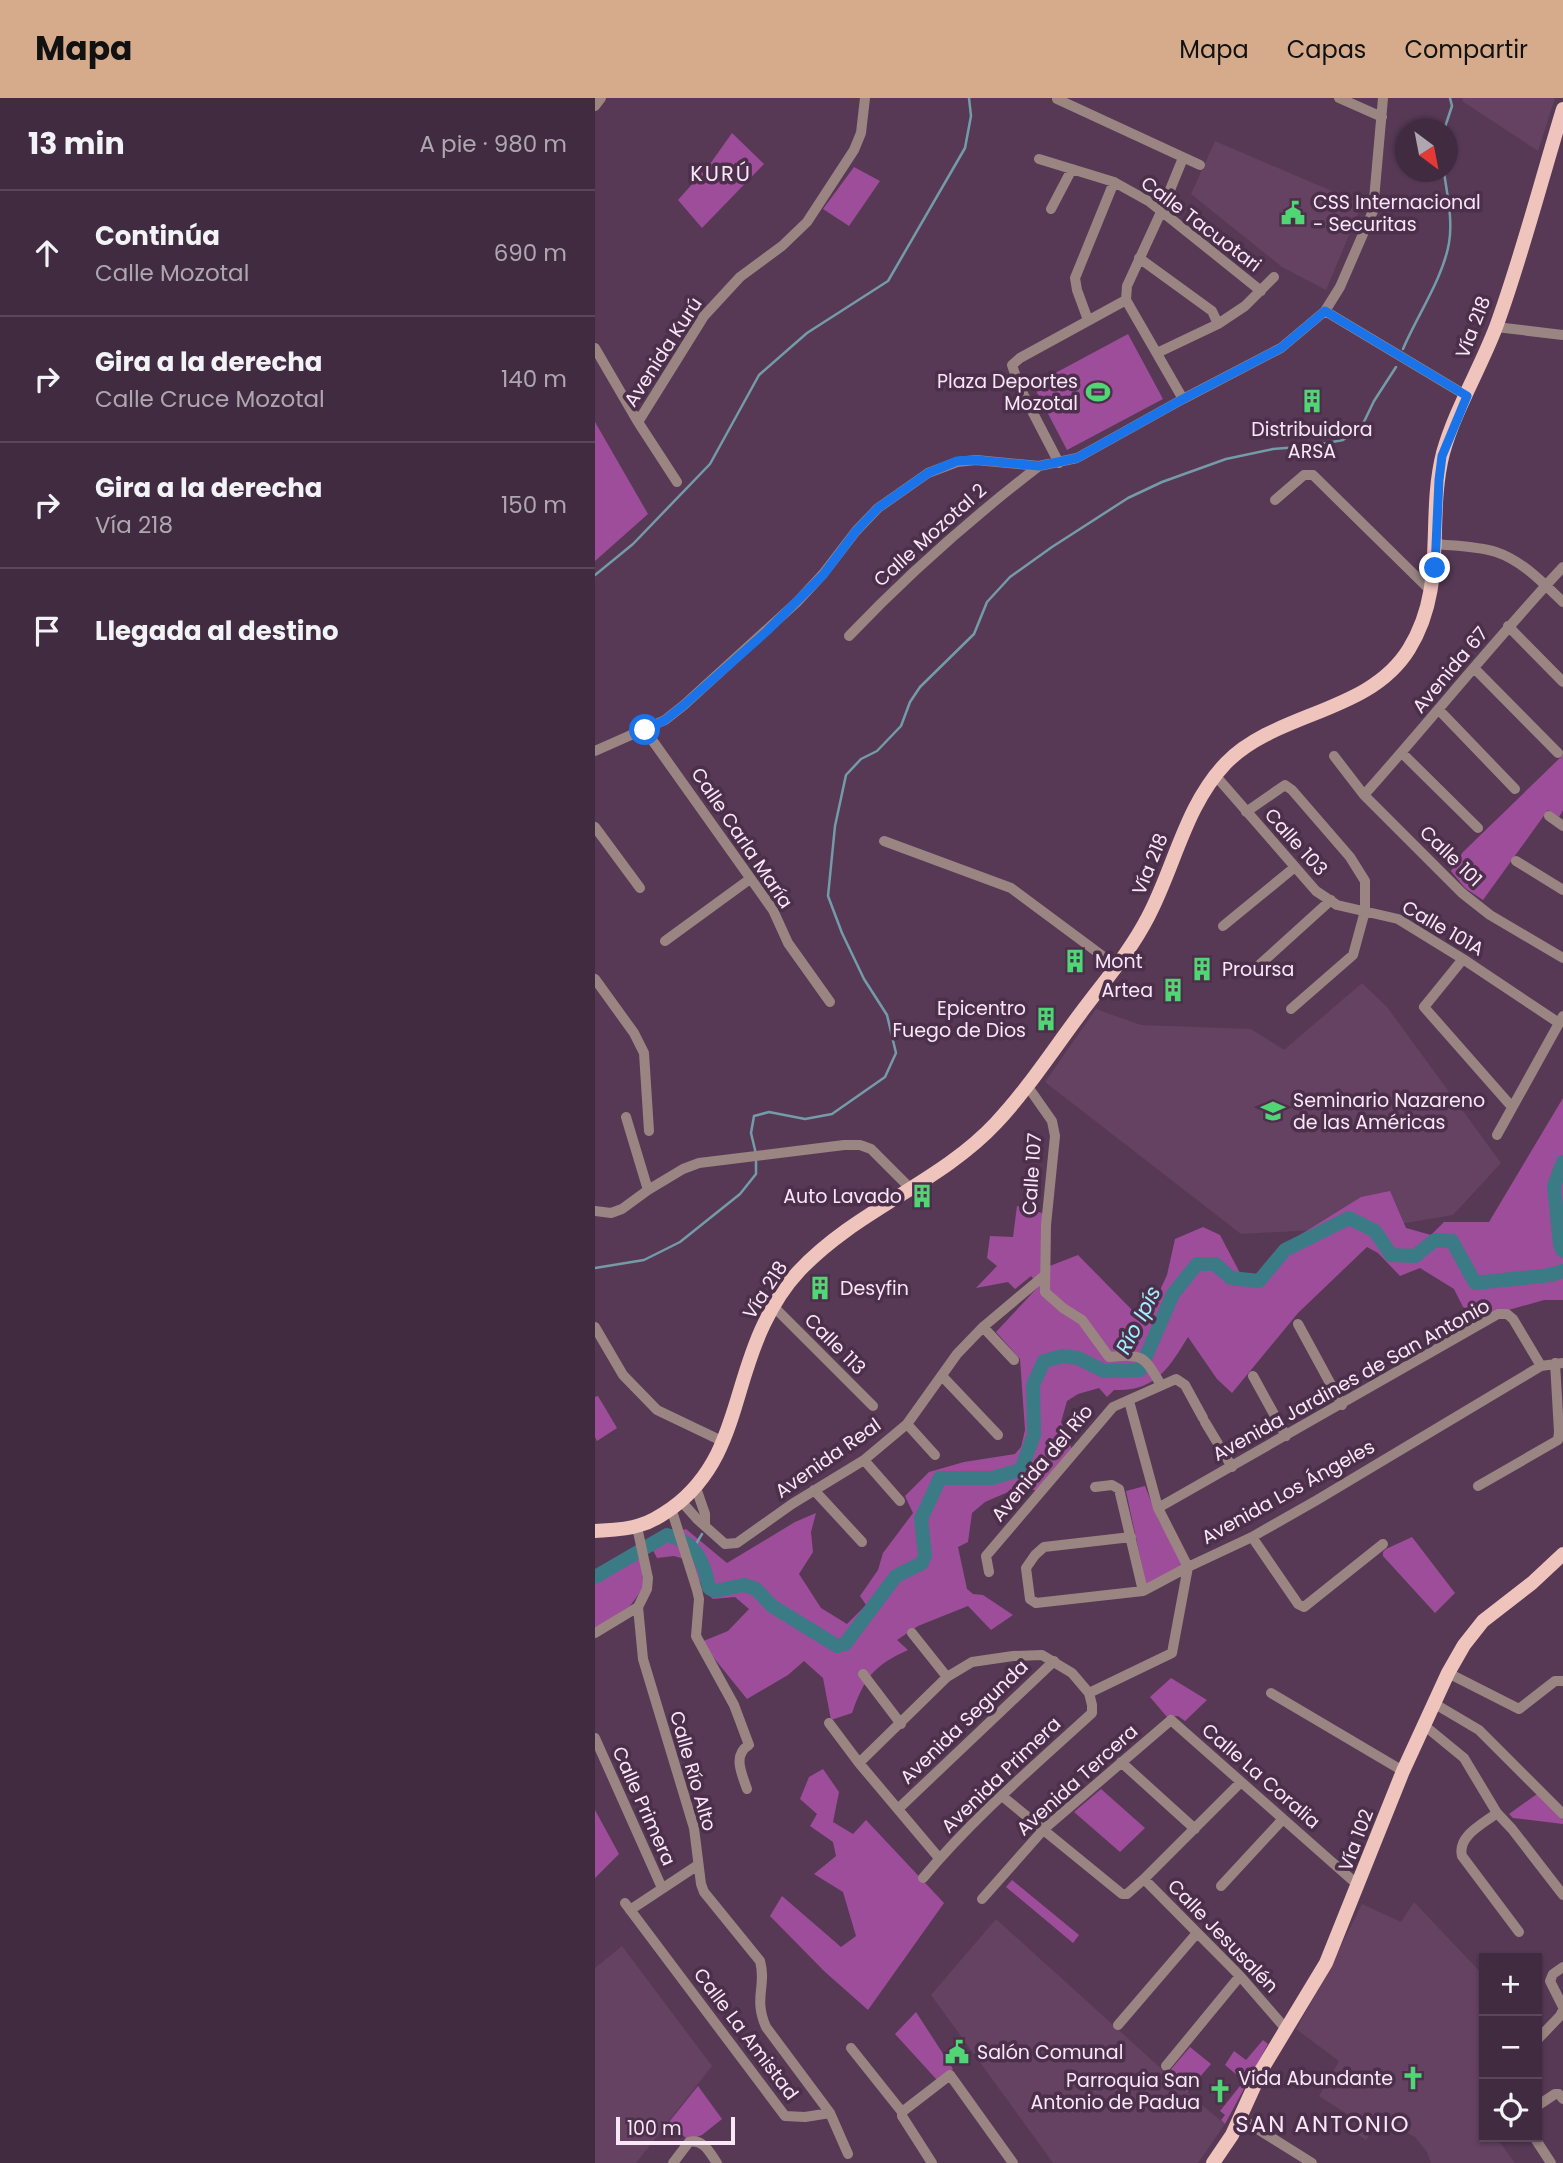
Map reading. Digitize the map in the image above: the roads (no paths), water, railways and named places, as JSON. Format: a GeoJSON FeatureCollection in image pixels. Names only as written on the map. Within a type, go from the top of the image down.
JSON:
{"type":"FeatureCollection","features":[{"type":"Feature","properties":{"kind":"main road","name":"Vía 218"},"geometry":{"type":"LineString","coordinates":[[595,1531],[638,1533],[696,1488],[724,1442],[763,1325],[797,1273],[840,1236],[953,1159],[995,1124],[1117,966],[1148,918],[1195,806],[1215,775],[1230,759],[1266,734],[1349,699],[1383,679],[1407,652],[1426,612],[1431,591],[1442,456],[1496,327],[1563,108]]}},
{"type":"Feature","properties":{"kind":"main road","name":"Vía 102"},"geometry":{"type":"LineString","coordinates":[[1213,2163],[1240,2118],[1262,2069],[1318,1980],[1359,1886],[1403,1771],[1448,1673],[1464,1645],[1483,1621],[1532,1583],[1563,1554]]}},
{"type":"Feature","properties":{"kind":"street"},"geometry":{"type":"LineString","coordinates":[[595,106],[601,98]]}},
{"type":"Feature","properties":{"kind":"street"},"geometry":{"type":"LineString","coordinates":[[1339,98],[1382,117]]}},
{"type":"Feature","properties":{"kind":"street"},"geometry":{"type":"LineString","coordinates":[[595,751],[665,720],[684,705],[767,631],[823,575],[856,531],[878,508],[928,473],[957,461],[976,460],[1039,466],[1077,458],[1281,348],[1325,311],[1340,287],[1373,211],[1383,98]]}},
{"type":"Feature","properties":{"kind":"street"},"geometry":{"type":"LineString","coordinates":[[1057,99],[1200,165]]}},
{"type":"Feature","properties":{"kind":"street","name":"Avenida Kurú"},"geometry":{"type":"LineString","coordinates":[[638,422],[703,316],[740,277],[782,246],[807,222],[854,150],[861,134],[865,102]]}},
{"type":"Feature","properties":{"kind":"street"},"geometry":{"type":"LineString","coordinates":[[1183,158],[1127,286],[1126,300],[1183,399]]}},
{"type":"Feature","properties":{"kind":"street","name":"Calle Tacuotari"},"geometry":{"type":"LineString","coordinates":[[1039,159],[1114,182],[1150,202],[1261,291]]}},
{"type":"Feature","properties":{"kind":"street"},"geometry":{"type":"LineString","coordinates":[[1051,209],[1072,169]]}},
{"type":"Feature","properties":{"kind":"street"},"geometry":{"type":"LineString","coordinates":[[1088,320],[1075,278],[1114,182]]}},
{"type":"Feature","properties":{"kind":"street"},"geometry":{"type":"LineString","coordinates":[[1139,258],[1212,312],[1218,324]]}},
{"type":"Feature","properties":{"kind":"street"},"geometry":{"type":"LineString","coordinates":[[1157,353],[1218,324],[1245,306],[1274,276]]}},
{"type":"Feature","properties":{"kind":"street"},"geometry":{"type":"LineString","coordinates":[[1059,463],[1019,386],[1012,365],[1020,358],[1126,300]]}},
{"type":"Feature","properties":{"kind":"street"},"geometry":{"type":"LineString","coordinates":[[1325,311],[1467,396]]}},
{"type":"Feature","properties":{"kind":"street"},"geometry":{"type":"LineString","coordinates":[[1496,327],[1563,335]]}},
{"type":"Feature","properties":{"kind":"street"},"geometry":{"type":"LineString","coordinates":[[595,348],[677,482]]}},
{"type":"Feature","properties":{"kind":"street","name":"Calle Mozotal 2"},"geometry":{"type":"LineString","coordinates":[[849,636],[929,555],[1039,466]]}},
{"type":"Feature","properties":{"kind":"street"},"geometry":{"type":"LineString","coordinates":[[1275,500],[1304,475],[1313,475],[1431,591]]}},
{"type":"Feature","properties":{"kind":"street"},"geometry":{"type":"LineString","coordinates":[[1435,544],[1496,552],[1513,560],[1563,603]]}},
{"type":"Feature","properties":{"kind":"street","name":"Avenida 67"},"geometry":{"type":"LineString","coordinates":[[1364,795],[1440,710],[1508,626],[1563,567]]}},
{"type":"Feature","properties":{"kind":"street"},"geometry":{"type":"LineString","coordinates":[[1508,626],[1563,682]]}},
{"type":"Feature","properties":{"kind":"street"},"geometry":{"type":"LineString","coordinates":[[1474,668],[1558,753]]}},
{"type":"Feature","properties":{"kind":"street"},"geometry":{"type":"LineString","coordinates":[[1440,710],[1515,789]]}},
{"type":"Feature","properties":{"kind":"street","name":"Calle Carla María"},"geometry":{"type":"LineString","coordinates":[[645,730],[773,910],[787,943],[830,1002]]}},
{"type":"Feature","properties":{"kind":"street"},"geometry":{"type":"LineString","coordinates":[[1402,753],[1478,828]]}},
{"type":"Feature","properties":{"kind":"street","name":"Calle 101"},"geometry":{"type":"LineString","coordinates":[[1333,756],[1364,795],[1462,893],[1490,915],[1563,958]]}},
{"type":"Feature","properties":{"kind":"street","name":"Calle 103"},"geometry":{"type":"LineString","coordinates":[[1215,775],[1315,891],[1337,905],[1365,911]]}},
{"type":"Feature","properties":{"kind":"street"},"geometry":{"type":"LineString","coordinates":[[1246,812],[1285,785],[1350,857],[1365,881],[1365,911],[1353,955],[1291,1009]]}},
{"type":"Feature","properties":{"kind":"street"},"geometry":{"type":"LineString","coordinates":[[1549,817],[1563,826]]}},
{"type":"Feature","properties":{"kind":"street"},"geometry":{"type":"LineString","coordinates":[[595,827],[641,888]]}},
{"type":"Feature","properties":{"kind":"street"},"geometry":{"type":"LineString","coordinates":[[884,841],[1011,888],[1117,966]]}},
{"type":"Feature","properties":{"kind":"street"},"geometry":{"type":"LineString","coordinates":[[1516,860],[1563,890]]}},
{"type":"Feature","properties":{"kind":"street"},"geometry":{"type":"LineString","coordinates":[[1223,926],[1294,867]]}},
{"type":"Feature","properties":{"kind":"street"},"geometry":{"type":"LineString","coordinates":[[665,941],[750,879]]}},
{"type":"Feature","properties":{"kind":"street"},"geometry":{"type":"LineString","coordinates":[[1257,967],[1331,900]]}},
{"type":"Feature","properties":{"kind":"street","name":"Calle 101A"},"geometry":{"type":"LineString","coordinates":[[1365,911],[1398,919],[1561,1020]]}},
{"type":"Feature","properties":{"kind":"street"},"geometry":{"type":"LineString","coordinates":[[1464,959],[1424,1007],[1512,1107]]}},
{"type":"Feature","properties":{"kind":"street"},"geometry":{"type":"LineString","coordinates":[[595,979],[644,1053],[649,1131]]}},
{"type":"Feature","properties":{"kind":"street"},"geometry":{"type":"LineString","coordinates":[[1497,1135],[1561,1020]]}},
{"type":"Feature","properties":{"kind":"street","name":"Calle 107"},"geometry":{"type":"LineString","coordinates":[[1026,1084],[1052,1121],[1055,1136],[1046,1225],[1045,1275]]}},
{"type":"Feature","properties":{"kind":"street"},"geometry":{"type":"LineString","coordinates":[[626,1117],[648,1189]]}},
{"type":"Feature","properties":{"kind":"street"},"geometry":{"type":"LineString","coordinates":[[595,1211],[611,1213],[622,1209],[683,1168],[699,1163],[756,1154],[860,1144],[878,1155],[911,1189]]}},
{"type":"Feature","properties":{"kind":"street"},"geometry":{"type":"LineString","coordinates":[[1045,1275],[1045,1292],[1082,1320],[1109,1357],[1137,1355],[1152,1370],[1161,1385],[1176,1379],[1181,1381],[1231,1467]]}},
{"type":"Feature","properties":{"kind":"street","name":"Avenida Real"},"geometry":{"type":"LineString","coordinates":[[676,1504],[705,1524],[725,1544],[737,1543],[814,1490],[864,1460],[907,1424],[957,1354],[983,1327],[1045,1275]]}},
{"type":"Feature","properties":{"kind":"street","name":"Calle 113"},"geometry":{"type":"LineString","coordinates":[[773,1306],[873,1406]]}},
{"type":"Feature","properties":{"kind":"street","name":"Avenida Jardines de San Antonio"},"geometry":{"type":"LineString","coordinates":[[1158,1508],[1498,1314],[1507,1314],[1513,1319],[1541,1366]]}},
{"type":"Feature","properties":{"kind":"street"},"geometry":{"type":"LineString","coordinates":[[1298,1324],[1342,1405]]}},
{"type":"Feature","properties":{"kind":"street"},"geometry":{"type":"LineString","coordinates":[[595,1327],[623,1375],[657,1410],[724,1442]]}},
{"type":"Feature","properties":{"kind":"street"},"geometry":{"type":"LineString","coordinates":[[983,1327],[1014,1360]]}},
{"type":"Feature","properties":{"kind":"street"},"geometry":{"type":"LineString","coordinates":[[1478,1486],[1558,1440],[1559,1363]]}},
{"type":"Feature","properties":{"kind":"street","name":"Avenida Los Ángeles"},"geometry":{"type":"LineString","coordinates":[[1089,1693],[1172,1653],[1188,1567],[1252,1536],[1541,1366],[1559,1363]]}},
{"type":"Feature","properties":{"kind":"street"},"geometry":{"type":"LineString","coordinates":[[942,1376],[998,1435]]}},
{"type":"Feature","properties":{"kind":"street"},"geometry":{"type":"LineString","coordinates":[[1253,1376],[1286,1436]]}},
{"type":"Feature","properties":{"kind":"street","name":"Avenida del Río"},"geometry":{"type":"LineString","coordinates":[[989,1572],[986,1556],[1113,1407],[1161,1385]]}},
{"type":"Feature","properties":{"kind":"street"},"geometry":{"type":"LineString","coordinates":[[1129,1401],[1158,1508],[1188,1567],[1143,1591],[1035,1603],[1031,1599],[1025,1568],[1044,1547],[1131,1537]]}},
{"type":"Feature","properties":{"kind":"street"},"geometry":{"type":"LineString","coordinates":[[907,1424],[935,1455]]}},
{"type":"Feature","properties":{"kind":"street"},"geometry":{"type":"LineString","coordinates":[[864,1460],[899,1501]]}},
{"type":"Feature","properties":{"kind":"street"},"geometry":{"type":"LineString","coordinates":[[1095,1487],[1117,1486],[1121,1493],[1143,1591]]}},
{"type":"Feature","properties":{"kind":"street"},"geometry":{"type":"LineString","coordinates":[[696,1488],[705,1514],[705,1524]]}},
{"type":"Feature","properties":{"kind":"street"},"geometry":{"type":"LineString","coordinates":[[814,1490],[862,1542]]}},
{"type":"Feature","properties":{"kind":"street"},"geometry":{"type":"LineString","coordinates":[[676,1504],[677,1529],[699,1599],[695,1636],[729,1695],[752,1744],[741,1752],[739,1759],[747,1789]]}},
{"type":"Feature","properties":{"kind":"street","name":"Calle Río Alto"},"geometry":{"type":"LineString","coordinates":[[638,1533],[648,1578],[647,1590],[638,1607],[646,1675],[694,1828],[704,1892],[760,1961],[761,2014],[767,2027],[830,2113]]}},
{"type":"Feature","properties":{"kind":"street"},"geometry":{"type":"LineString","coordinates":[[1252,1536],[1298,1604],[1304,1606],[1383,1544]]}},
{"type":"Feature","properties":{"kind":"street"},"geometry":{"type":"LineString","coordinates":[[595,1633],[638,1607]]}},
{"type":"Feature","properties":{"kind":"street"},"geometry":{"type":"LineString","coordinates":[[912,1633],[947,1677]]}},
{"type":"Feature","properties":{"kind":"street"},"geometry":{"type":"LineString","coordinates":[[859,1763],[947,1677],[972,1662],[1001,1657],[1042,1656],[1072,1673],[1089,1693]]}},
{"type":"Feature","properties":{"kind":"street","name":"Avenida Segunda"},"geometry":{"type":"LineString","coordinates":[[898,1809],[1054,1661]]}},
{"type":"Feature","properties":{"kind":"street"},"geometry":{"type":"LineString","coordinates":[[1448,1673],[1519,1709],[1555,1681],[1563,1681]]}},
{"type":"Feature","properties":{"kind":"street"},"geometry":{"type":"LineString","coordinates":[[863,1674],[901,1724]]}},
{"type":"Feature","properties":{"kind":"street","name":"Avenida Primera"},"geometry":{"type":"LineString","coordinates":[[922,1878],[1002,1796],[1092,1713],[1089,1693]]}},
{"type":"Feature","properties":{"kind":"street"},"geometry":{"type":"LineString","coordinates":[[1271,1693],[1403,1771]]}},
{"type":"Feature","properties":{"kind":"street"},"geometry":{"type":"LineString","coordinates":[[1435,1704],[1479,1730],[1563,1814]]}},
{"type":"Feature","properties":{"kind":"street","name":"Avenida Tercera"},"geometry":{"type":"LineString","coordinates":[[982,1899],[1044,1829],[1171,1720]]}},
{"type":"Feature","properties":{"kind":"street","name":"Calle La Coralia"},"geometry":{"type":"LineString","coordinates":[[1171,1720],[1359,1886]]}},
{"type":"Feature","properties":{"kind":"street"},"geometry":{"type":"LineString","coordinates":[[829,1723],[939,1858]]}},
{"type":"Feature","properties":{"kind":"street"},"geometry":{"type":"LineString","coordinates":[[1425,1726],[1464,1758],[1497,1813],[1563,1895]]}},
{"type":"Feature","properties":{"kind":"street","name":"Calle Primera"},"geometry":{"type":"LineString","coordinates":[[595,1738],[662,1888]]}},
{"type":"Feature","properties":{"kind":"street"},"geometry":{"type":"LineString","coordinates":[[1121,1762],[1195,1829]]}},
{"type":"Feature","properties":{"kind":"street"},"geometry":{"type":"LineString","coordinates":[[1144,1878],[1241,1782]]}},
{"type":"Feature","properties":{"kind":"street","name":"Calle Jesusalén"},"geometry":{"type":"LineString","coordinates":[[1002,1796],[1122,1894],[1127,1894],[1144,1878],[1240,1976],[1286,2029]]}},
{"type":"Feature","properties":{"kind":"street"},"geometry":{"type":"LineString","coordinates":[[1497,1813],[1463,1840],[1462,1856],[1519,1932]]}},
{"type":"Feature","properties":{"kind":"street"},"geometry":{"type":"LineString","coordinates":[[1221,1886],[1283,1819]]}},
{"type":"Feature","properties":{"kind":"street"},"geometry":{"type":"LineString","coordinates":[[662,1888],[698,1865]]}},
{"type":"Feature","properties":{"kind":"street","name":"Calle La Amistad"},"geometry":{"type":"LineString","coordinates":[[662,1888],[628,1906],[785,2116],[805,2117],[830,2113]]}},
{"type":"Feature","properties":{"kind":"street"},"geometry":{"type":"LineString","coordinates":[[1118,2025],[1197,1933]]}},
{"type":"Feature","properties":{"kind":"street"},"geometry":{"type":"LineString","coordinates":[[1542,2035],[1563,2009],[1550,1981],[1553,1974],[1563,1967]]}},
{"type":"Feature","properties":{"kind":"street"},"geometry":{"type":"LineString","coordinates":[[1166,2066],[1240,1976]]}},
{"type":"Feature","properties":{"kind":"street"},"geometry":{"type":"LineString","coordinates":[[851,2048],[902,2114],[932,2163]]}},
{"type":"Feature","properties":{"kind":"street"},"geometry":{"type":"LineString","coordinates":[[902,2114],[950,2075],[1013,2163]]}},
{"type":"Feature","properties":{"kind":"street"},"geometry":{"type":"LineString","coordinates":[[1542,2103],[1555,2094],[1561,2096]]}},
{"type":"Feature","properties":{"kind":"street"},"geometry":{"type":"LineString","coordinates":[[830,2113],[848,2154]]}},
{"type":"Feature","properties":{"kind":"street"},"geometry":{"type":"LineString","coordinates":[[1240,2118],[1312,2163]]}},
{"type":"Feature","properties":{"kind":"street"},"geometry":{"type":"LineString","coordinates":[[673,2163],[689,2142],[694,2140],[702,2143],[717,2163]]}},
{"type":"Feature","properties":{"kind":"street"},"geometry":{"type":"LineString","coordinates":[[1537,2142],[1551,2163]]}},
{"type":"Feature","properties":{"kind":"waterway"},"geometry":{"type":"LineString","coordinates":[[595,575],[633,544],[710,464],[759,375],[807,333],[888,281],[965,148],[971,116],[969,98]]}},
{"type":"Feature","properties":{"kind":"waterway"},"geometry":{"type":"LineString","coordinates":[[1448,119],[1452,106],[1450,98]]}},
{"type":"Feature","properties":{"kind":"waterway"},"geometry":{"type":"LineString","coordinates":[[1403,349],[1446,256],[1450,216],[1445,182]]}},
{"type":"Feature","properties":{"kind":"waterway"},"geometry":{"type":"LineString","coordinates":[[756,1154],[751,1133],[754,1116],[769,1112],[805,1119],[832,1114],[885,1077],[896,1053],[887,1015],[864,979],[828,896],[835,826],[846,775],[861,759],[877,751],[901,726],[910,702],[920,687],[974,634],[987,602],[1010,577],[1128,498],[1162,482],[1226,459],[1273,449],[1343,440],[1361,428],[1374,401],[1396,367]]}},
{"type":"Feature","properties":{"kind":"waterway"},"geometry":{"type":"LineString","coordinates":[[595,1268],[644,1260],[680,1242],[740,1194],[756,1174],[756,1160]]}},
{"type":"Feature","properties":{"kind":"waterway","name":"Río Ipís"},"geometry":{"type":"LineString","coordinates":[[1563,1162],[1554,1186],[1560,1245],[1563,1251]]}},
{"type":"Feature","properties":{"kind":"waterway","name":"Río Ipís"},"geometry":{"type":"LineString","coordinates":[[595,1577],[667,1535],[685,1542],[697,1554],[709,1588],[715,1591],[744,1585],[756,1589],[772,1606],[837,1646],[845,1644],[896,1576],[922,1563],[925,1555],[921,1519],[940,1478],[992,1478],[1021,1470],[1034,1435],[1033,1385],[1044,1361],[1063,1356],[1078,1358],[1104,1371],[1140,1370],[1173,1294],[1197,1264],[1215,1264],[1231,1278],[1259,1281],[1285,1250],[1349,1218],[1375,1231],[1391,1255],[1415,1256],[1435,1240],[1452,1241],[1475,1283],[1551,1275],[1563,1271]]}},
{"type":"Feature","properties":{"kind":"waterway"},"geometry":{"type":"LineString","coordinates":[[693,1549],[702,1534]]}},
{"type":"Feature","properties":{"kind":"place","name":"CSS Internacional - Securitas"},"geometry":{"type":"Point","coordinates":[1293,213]}},
{"type":"Feature","properties":{"kind":"place","name":"Plaza Deportes Mozotal"},"geometry":{"type":"Point","coordinates":[1098,392]}},
{"type":"Feature","properties":{"kind":"place","name":"Distribuidora ARSA"},"geometry":{"type":"Point","coordinates":[1312,401]}},
{"type":"Feature","properties":{"kind":"place","name":"Mont"},"geometry":{"type":"Point","coordinates":[1075,961]}},
{"type":"Feature","properties":{"kind":"place","name":"Proursa"},"geometry":{"type":"Point","coordinates":[1202,969]}},
{"type":"Feature","properties":{"kind":"place","name":"Artea"},"geometry":{"type":"Point","coordinates":[1173,990]}},
{"type":"Feature","properties":{"kind":"place","name":"Epicentro Fuego de Dios"},"geometry":{"type":"Point","coordinates":[1046,1019]}},
{"type":"Feature","properties":{"kind":"place","name":"Seminario Nazareno de las Américas"},"geometry":{"type":"Point","coordinates":[1273,1111]}},
{"type":"Feature","properties":{"kind":"place","name":"Auto Lavado"},"geometry":{"type":"Point","coordinates":[922,1196]}},
{"type":"Feature","properties":{"kind":"place","name":"Desyfin"},"geometry":{"type":"Point","coordinates":[820,1288]}},
{"type":"Feature","properties":{"kind":"place","name":"Salón Comunal"},"geometry":{"type":"Point","coordinates":[957,2052]}},
{"type":"Feature","properties":{"kind":"place","name":"Vida Abundante"},"geometry":{"type":"Point","coordinates":[1413,2078]}},
{"type":"Feature","properties":{"kind":"place","name":"Parroquia San Antonio de Padua"},"geometry":{"type":"Point","coordinates":[1220,2091]}},
{"type":"Feature","properties":{"kind":"district","name":"KURÚ"},"geometry":{"type":"Point","coordinates":[721,173]}},
{"type":"Feature","properties":{"kind":"district","name":"SAN ANTONIO"},"geometry":{"type":"Point","coordinates":[1323,2124]}}]}
